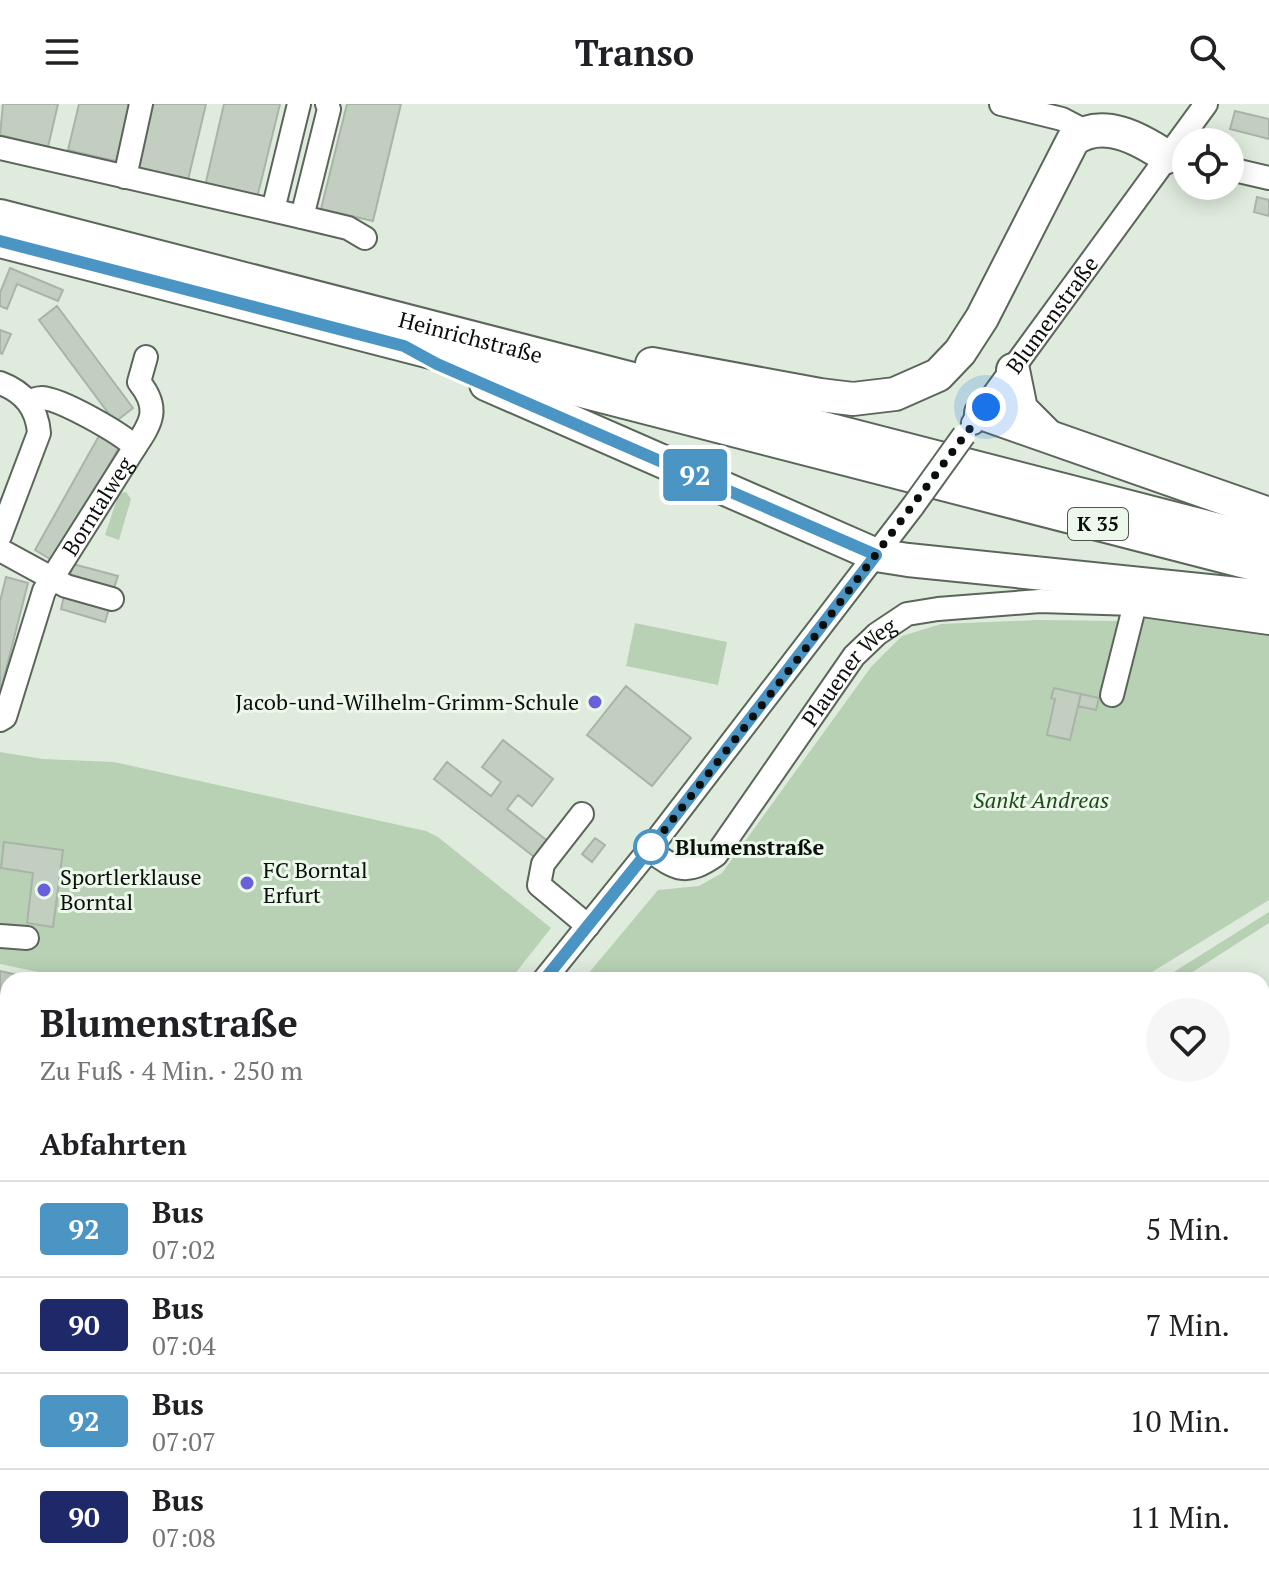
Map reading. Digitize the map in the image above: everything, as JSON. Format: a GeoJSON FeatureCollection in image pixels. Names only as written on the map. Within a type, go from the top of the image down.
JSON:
{"type":"FeatureCollection","features":[{"type":"Feature","properties":{"kind":"highway"},"geometry":{"type":"LineString","coordinates":[[520,352],[541,344],[820,395],[853,399],[895,394],[938,375],[960,352],[982,318],[1073,140],[1085,131],[1106,130],[1122,133],[1172,154]]}},
{"type":"Feature","properties":{"kind":"highway","name":"Heinrichstraße"},"geometry":{"type":"LineString","coordinates":[[0,216],[945,459]]}},
{"type":"Feature","properties":{"kind":"highway","name":"Heinrichstraße"},"geometry":{"type":"LineString","coordinates":[[0,241],[404,346],[945,459]]}},
{"type":"Feature","properties":{"kind":"highway"},"geometry":{"type":"LineString","coordinates":[[404,346],[437,364],[876,555],[1269,597]]}},
{"type":"Feature","properties":{"kind":"highway"},"geometry":{"type":"LineString","coordinates":[[1013,370],[1021,409],[1048,437],[1269,514]]}},
{"type":"Feature","properties":{"kind":"highway"},"geometry":{"type":"LineString","coordinates":[[945,459],[1048,437]]}},
{"type":"Feature","properties":{"kind":"highway","name":"K 35"},"geometry":{"type":"LineString","coordinates":[[945,459],[1269,543]]}},
{"type":"Feature","properties":{"kind":"highway","name":"K 35"},"geometry":{"type":"LineString","coordinates":[[945,459],[1269,568]]}},
{"type":"Feature","properties":{"kind":"street"},"geometry":{"type":"LineString","coordinates":[[125,177],[141,104]]}},
{"type":"Feature","properties":{"kind":"street"},"geometry":{"type":"LineString","coordinates":[[273,210],[299,104]]}},
{"type":"Feature","properties":{"kind":"street"},"geometry":{"type":"LineString","coordinates":[[302,217],[329,109],[327,104]]}},
{"type":"Feature","properties":{"kind":"street"},"geometry":{"type":"LineString","coordinates":[[1001,104],[1062,119],[1085,131]]}},
{"type":"Feature","properties":{"kind":"street","name":"Blumenstraße"},"geometry":{"type":"LineString","coordinates":[[1191,128],[1206,104]]}},
{"type":"Feature","properties":{"kind":"street"},"geometry":{"type":"LineString","coordinates":[[0,148],[348,228],[365,238]]}},
{"type":"Feature","properties":{"kind":"street","name":"Blumenstraße"},"geometry":{"type":"LineString","coordinates":[[551,972],[649,850],[876,555],[1172,159]]}},
{"type":"Feature","properties":{"kind":"street"},"geometry":{"type":"LineString","coordinates":[[1244,172],[1269,178]]}},
{"type":"Feature","properties":{"kind":"street"},"geometry":{"type":"LineString","coordinates":[[135,447],[147,429],[153,411],[148,394],[139,382],[146,357]]}},
{"type":"Feature","properties":{"kind":"street"},"geometry":{"type":"LineString","coordinates":[[0,383],[14,388],[29,401],[38,418],[39,433],[0,536]]}},
{"type":"Feature","properties":{"kind":"street","name":"Borntalweg"},"geometry":{"type":"LineString","coordinates":[[0,720],[5,717],[39,601],[51,577],[135,447],[123,436],[85,416],[43,398],[29,401]]}},
{"type":"Feature","properties":{"kind":"street"},"geometry":{"type":"LineString","coordinates":[[0,550],[66,586],[112,599]]}},
{"type":"Feature","properties":{"kind":"street","name":"Plauener Weg"},"geometry":{"type":"LineString","coordinates":[[649,850],[684,870],[698,868],[716,855],[854,656],[877,634],[907,614],[1040,601],[1135,604],[1269,623]]}},
{"type":"Feature","properties":{"kind":"street"},"geometry":{"type":"LineString","coordinates":[[1112,695],[1135,604]]}},
{"type":"Feature","properties":{"kind":"street"},"geometry":{"type":"LineString","coordinates":[[582,814],[543,864],[539,885],[588,926]]}},
{"type":"Feature","properties":{"kind":"street"},"geometry":{"type":"LineString","coordinates":[[0,936],[27,938]]}},
{"type":"Feature","properties":{"kind":"green space"},"geometry":{"type":"Polygon","coordinates":[[[126,492],[131,499],[119,540],[105,535],[119,493],[126,492]]]}},
{"type":"Feature","properties":{"kind":"green space","name":"Sankt Andreas"},"geometry":{"type":"Polygon","coordinates":[[[1141,614],[1269,634],[1269,900],[1152,972],[590,972],[658,890],[699,886],[722,873],[871,667],[902,636],[941,624],[1037,620],[1122,621],[1141,614]]]}},
{"type":"Feature","properties":{"kind":"green space"},"geometry":{"type":"Polygon","coordinates":[[[635,623],[727,642],[718,685],[626,666],[635,623]]]}},
{"type":"Feature","properties":{"kind":"green space","name":"FC Borntal Erfurt"},"geometry":{"type":"Polygon","coordinates":[[[0,752],[43,759],[114,762],[426,831],[438,837],[551,928],[516,972],[38,972],[0,964],[0,752]]]}},
{"type":"Feature","properties":{"kind":"green space"},"geometry":{"type":"Polygon","coordinates":[[[1269,912],[1269,923],[1192,972],[1174,972],[1269,912]]]}},
{"type":"Feature","properties":{"kind":"building"},"geometry":{"type":"Polygon","coordinates":[[[3,104],[58,104],[48,147],[0,135],[3,104]]]}},
{"type":"Feature","properties":{"kind":"building"},"geometry":{"type":"Polygon","coordinates":[[[79,104],[134,104],[120,162],[68,150],[79,104]]]}},
{"type":"Feature","properties":{"kind":"building"},"geometry":{"type":"Polygon","coordinates":[[[152,104],[206,104],[188,180],[137,168],[152,104]]]}},
{"type":"Feature","properties":{"kind":"building"},"geometry":{"type":"Polygon","coordinates":[[[224,104],[280,104],[257,198],[205,186],[224,104]]]}},
{"type":"Feature","properties":{"kind":"building"},"geometry":{"type":"Polygon","coordinates":[[[347,104],[401,104],[373,221],[321,209],[347,104]]]}},
{"type":"Feature","properties":{"kind":"building"},"geometry":{"type":"Polygon","coordinates":[[[1235,111],[1269,119],[1269,139],[1244,133],[1244,128],[1230,128],[1235,111]]]}},
{"type":"Feature","properties":{"kind":"building"},"geometry":{"type":"Polygon","coordinates":[[[1257,197],[1269,200],[1269,216],[1254,212],[1257,197]]]}},
{"type":"Feature","properties":{"kind":"building"},"geometry":{"type":"Polygon","coordinates":[[[10,268],[63,290],[58,301],[17,284],[7,309],[0,306],[0,293],[10,268]]]}},
{"type":"Feature","properties":{"kind":"building"},"geometry":{"type":"Polygon","coordinates":[[[57,306],[133,408],[115,422],[39,320],[57,306]]]}},
{"type":"Feature","properties":{"kind":"building"},"geometry":{"type":"Polygon","coordinates":[[[0,330],[11,334],[2,354],[0,353],[0,330]]]}},
{"type":"Feature","properties":{"kind":"building"},"geometry":{"type":"Polygon","coordinates":[[[100,434],[120,445],[55,562],[35,550],[100,434]]]}},
{"type":"Feature","properties":{"kind":"building"},"geometry":{"type":"Polygon","coordinates":[[[73,564],[118,576],[114,588],[70,576],[73,564]]]}},
{"type":"Feature","properties":{"kind":"building"},"geometry":{"type":"Polygon","coordinates":[[[6,577],[28,583],[0,693],[0,601],[6,577]]]}},
{"type":"Feature","properties":{"kind":"building"},"geometry":{"type":"Polygon","coordinates":[[[64,596],[109,609],[105,622],[61,609],[64,596]]]}},
{"type":"Feature","properties":{"kind":"building"},"geometry":{"type":"Polygon","coordinates":[[[626,686],[691,738],[652,786],[587,735],[626,686]]]}},
{"type":"Feature","properties":{"kind":"building"},"geometry":{"type":"Polygon","coordinates":[[[1054,688],[1081,694],[1070,740],[1047,735],[1055,699],[1051,698],[1054,688]]]}},
{"type":"Feature","properties":{"kind":"building"},"geometry":{"type":"Polygon","coordinates":[[[1081,694],[1099,698],[1096,710],[1078,706],[1081,694]]]}},
{"type":"Feature","properties":{"kind":"building"},"geometry":{"type":"Polygon","coordinates":[[[503,740],[553,779],[532,806],[518,795],[507,809],[550,843],[537,859],[434,779],[447,762],[491,796],[501,782],[482,767],[503,740]]]}},
{"type":"Feature","properties":{"kind":"building"},"geometry":{"type":"Polygon","coordinates":[[[595,838],[605,845],[592,862],[582,854],[595,838]]]}},
{"type":"Feature","properties":{"kind":"building"},"geometry":{"type":"Polygon","coordinates":[[[4,842],[63,850],[53,927],[27,923],[33,873],[1,868],[4,842]]]}},
{"type":"Feature","properties":{"kind":"bus line","name":"92"},"geometry":{"type":"LineString","coordinates":[[0,241],[404,346],[437,364],[876,555],[649,850],[550,972]]}},
{"type":"Feature","properties":{"kind":"place","name":"Jacob-und-Wilhelm-Grimm-Schule"},"geometry":{"type":"Point","coordinates":[595,702]}},
{"type":"Feature","properties":{"kind":"place","name":"Blumenstraße"},"geometry":{"type":"Point","coordinates":[651,847]}},
{"type":"Feature","properties":{"kind":"place","name":"FC Borntal Erfurt"},"geometry":{"type":"Point","coordinates":[247,883]}},
{"type":"Feature","properties":{"kind":"place","name":"Sportlerklause Borntal"},"geometry":{"type":"Point","coordinates":[44,890]}},
{"type":"Feature","properties":{"kind":"route"},"geometry":{"type":"LineString","coordinates":[[651,847],[649,850],[797,660],[986,407]]}}]}
